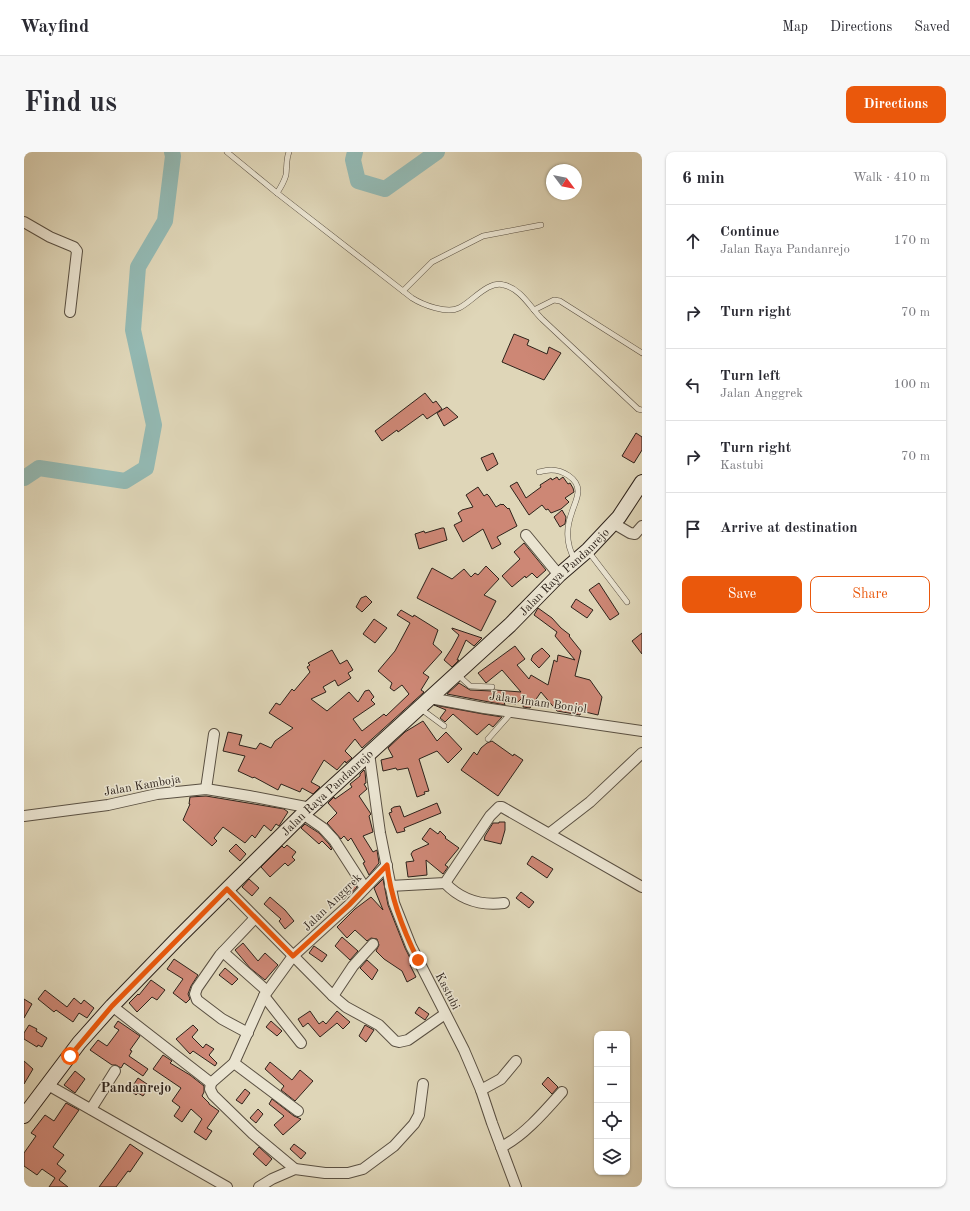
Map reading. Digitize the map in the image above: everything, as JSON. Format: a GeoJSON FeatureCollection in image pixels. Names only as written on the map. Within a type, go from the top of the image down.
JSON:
{"type":"FeatureCollection","features":[{"type":"Feature","properties":{"kind":"main road","name":"Jalan Raya Pandanrejo"},"geometry":{"type":"LineString","coordinates":[[24,1116],[79,1043],[112,1006],[227,889],[307,811],[510,625],[559,575],[588,550],[613,523],[642,482]]}},
{"type":"Feature","properties":{"kind":"street"},"geometry":{"type":"LineString","coordinates":[[24,222],[41,233],[74,247],[77,251],[70,312]]}},
{"type":"Feature","properties":{"kind":"street"},"geometry":{"type":"LineString","coordinates":[[613,523],[630,533],[635,534],[642,526]]}},
{"type":"Feature","properties":{"kind":"street"},"geometry":{"type":"LineString","coordinates":[[526,535],[559,575]]}},
{"type":"Feature","properties":{"kind":"street","name":"Jalan Imam Bonjol"},"geometry":{"type":"LineString","coordinates":[[430,698],[484,708],[642,731]]}},
{"type":"Feature","properties":{"kind":"street"},"geometry":{"type":"LineString","coordinates":[[206,789],[214,734]]}},
{"type":"Feature","properties":{"kind":"street","name":"Kastubi"},"geometry":{"type":"LineString","coordinates":[[369,753],[380,833],[394,903],[411,946],[464,1050],[481,1090],[501,1148],[512,1186]]}},
{"type":"Feature","properties":{"kind":"street"},"geometry":{"type":"LineString","coordinates":[[550,833],[590,802],[642,753]]}},
{"type":"Feature","properties":{"kind":"street","name":"Jalan Kamboja"},"geometry":{"type":"LineString","coordinates":[[24,816],[108,804],[157,794],[206,789],[248,796],[307,811]]}},
{"type":"Feature","properties":{"kind":"street"},"geometry":{"type":"LineString","coordinates":[[445,883],[490,816],[499,806],[550,833],[642,887]]}},
{"type":"Feature","properties":{"kind":"street"},"geometry":{"type":"LineString","coordinates":[[307,811],[334,840],[365,888]]}},
{"type":"Feature","properties":{"kind":"street","name":"Jalan Anggrek"},"geometry":{"type":"LineString","coordinates":[[234,1063],[266,994],[293,956],[349,905],[387,865]]}},
{"type":"Feature","properties":{"kind":"street"},"geometry":{"type":"LineString","coordinates":[[390,886],[445,883]]}},
{"type":"Feature","properties":{"kind":"street"},"geometry":{"type":"LineString","coordinates":[[445,883],[453,892],[472,901],[496,904],[504,903]]}},
{"type":"Feature","properties":{"kind":"street"},"geometry":{"type":"LineString","coordinates":[[227,889],[333,996],[346,1007],[379,1026],[395,1041],[399,1042],[408,1040],[445,1014]]}},
{"type":"Feature","properties":{"kind":"street"},"geometry":{"type":"LineString","coordinates":[[248,1033],[216,1015],[197,1000],[195,994],[197,988],[223,952],[255,918]]}},
{"type":"Feature","properties":{"kind":"street"},"geometry":{"type":"LineString","coordinates":[[333,996],[353,966],[373,944]]}},
{"type":"Feature","properties":{"kind":"street"},"geometry":{"type":"LineString","coordinates":[[223,952],[266,994],[301,1043]]}},
{"type":"Feature","properties":{"kind":"street"},"geometry":{"type":"LineString","coordinates":[[112,1006],[211,1083]]}},
{"type":"Feature","properties":{"kind":"street"},"geometry":{"type":"LineString","coordinates":[[481,1090],[501,1079],[516,1061]]}},
{"type":"Feature","properties":{"kind":"street"},"geometry":{"type":"LineString","coordinates":[[295,1169],[253,1134],[213,1096],[210,1089],[211,1083],[234,1063],[298,1111]]}},
{"type":"Feature","properties":{"kind":"street"},"geometry":{"type":"LineString","coordinates":[[91,1108],[115,1071]]}},
{"type":"Feature","properties":{"kind":"street"},"geometry":{"type":"LineString","coordinates":[[259,1187],[272,1179],[295,1169],[325,1173],[348,1173],[363,1169],[394,1146],[414,1124],[419,1115],[424,1084]]}},
{"type":"Feature","properties":{"kind":"street"},"geometry":{"type":"LineString","coordinates":[[48,1085],[91,1108],[226,1187]]}},
{"type":"Feature","properties":{"kind":"street"},"geometry":{"type":"LineString","coordinates":[[501,1148],[513,1141],[562,1092]]}},
{"type":"Feature","properties":{"kind":"lane"},"geometry":{"type":"LineString","coordinates":[[227,152],[403,291],[424,305],[445,310],[459,308],[485,289],[502,284],[514,289],[638,410],[642,410]]}},
{"type":"Feature","properties":{"kind":"lane"},"geometry":{"type":"LineString","coordinates":[[277,193],[286,176],[287,155],[289,152]]}},
{"type":"Feature","properties":{"kind":"lane"},"geometry":{"type":"LineString","coordinates":[[403,291],[432,262],[483,236],[541,225]]}},
{"type":"Feature","properties":{"kind":"lane"},"geometry":{"type":"LineString","coordinates":[[534,310],[554,300],[560,301],[642,354]]}},
{"type":"Feature","properties":{"kind":"lane"},"geometry":{"type":"LineString","coordinates":[[539,472],[550,470],[559,471],[573,478],[577,484],[578,491],[569,523],[568,542],[570,552],[576,560]]}},
{"type":"Feature","properties":{"kind":"lane"},"geometry":{"type":"LineString","coordinates":[[588,550],[628,602]]}},
{"type":"Feature","properties":{"kind":"lane"},"geometry":{"type":"LineString","coordinates":[[457,674],[470,686],[492,687]]}},
{"type":"Feature","properties":{"kind":"lane"},"geometry":{"type":"LineString","coordinates":[[420,708],[444,726]]}},
{"type":"Feature","properties":{"kind":"lane"},"geometry":{"type":"LineString","coordinates":[[488,739],[512,711]]}},
{"type":"Feature","properties":{"kind":"building"},"geometry":{"type":"Polygon","coordinates":[[[514,334],[529,340],[527,345],[547,354],[549,347],[561,353],[544,380],[502,362],[514,334]]]}},
{"type":"Feature","properties":{"kind":"building"},"geometry":{"type":"Polygon","coordinates":[[[425,393],[433,403],[436,401],[442,409],[427,419],[423,414],[398,432],[397,430],[382,441],[375,431],[425,393]]]}},
{"type":"Feature","properties":{"kind":"building"},"geometry":{"type":"Polygon","coordinates":[[[447,407],[458,417],[444,426],[437,413],[447,407]]]}},
{"type":"Feature","properties":{"kind":"building"},"geometry":{"type":"Polygon","coordinates":[[[636,433],[642,437],[642,450],[634,463],[622,456],[636,433]]]}},
{"type":"Feature","properties":{"kind":"building"},"geometry":{"type":"Polygon","coordinates":[[[493,453],[498,464],[487,471],[481,458],[493,453]]]}},
{"type":"Feature","properties":{"kind":"building"},"geometry":{"type":"Polygon","coordinates":[[[557,477],[559,480],[563,477],[568,484],[570,483],[574,492],[565,498],[569,502],[561,509],[551,513],[542,505],[529,515],[510,486],[517,482],[526,498],[541,487],[540,485],[551,478],[552,480],[557,477]]]}},
{"type":"Feature","properties":{"kind":"building"},"geometry":{"type":"Polygon","coordinates":[[[478,487],[484,496],[487,494],[489,496],[496,507],[503,504],[508,509],[509,508],[517,526],[497,537],[501,544],[492,549],[483,529],[463,542],[454,525],[462,521],[458,513],[462,510],[473,507],[466,495],[478,487]]]}},
{"type":"Feature","properties":{"kind":"building"},"geometry":{"type":"Polygon","coordinates":[[[562,510],[566,517],[565,524],[560,527],[554,517],[562,510]]]}},
{"type":"Feature","properties":{"kind":"building"},"geometry":{"type":"Polygon","coordinates":[[[444,528],[447,540],[419,549],[415,534],[444,528]]]}},
{"type":"Feature","properties":{"kind":"building"},"geometry":{"type":"Polygon","coordinates":[[[524,543],[546,570],[537,578],[532,573],[526,578],[525,576],[512,587],[502,576],[520,559],[514,552],[524,543]]]}},
{"type":"Feature","properties":{"kind":"building"},"geometry":{"type":"Polygon","coordinates":[[[486,566],[499,579],[484,595],[496,601],[481,631],[417,598],[432,568],[452,579],[464,569],[471,577],[475,573],[478,575],[486,566]]]}},
{"type":"Feature","properties":{"kind":"building"},"geometry":{"type":"Polygon","coordinates":[[[599,583],[619,614],[610,620],[589,590],[599,583]]]}},
{"type":"Feature","properties":{"kind":"building"},"geometry":{"type":"Polygon","coordinates":[[[366,596],[372,602],[362,612],[356,607],[361,598],[366,596]]]}},
{"type":"Feature","properties":{"kind":"building"},"geometry":{"type":"Polygon","coordinates":[[[576,599],[593,610],[587,618],[571,607],[576,599]]]}},
{"type":"Feature","properties":{"kind":"building"},"geometry":{"type":"Polygon","coordinates":[[[538,608],[552,618],[570,635],[569,636],[581,651],[575,676],[590,680],[602,697],[598,715],[581,711],[580,715],[557,711],[541,692],[530,708],[523,707],[525,695],[516,704],[504,702],[505,705],[447,694],[459,683],[470,690],[521,692],[502,670],[486,683],[478,673],[515,646],[525,659],[517,665],[529,679],[531,675],[548,685],[554,660],[557,662],[558,655],[575,660],[555,636],[557,632],[534,615],[538,608]]]}},
{"type":"Feature","properties":{"kind":"building"},"geometry":{"type":"Polygon","coordinates":[[[401,610],[413,617],[414,615],[438,630],[433,644],[442,652],[423,673],[429,677],[421,690],[424,692],[362,748],[355,739],[345,751],[352,758],[346,763],[345,761],[337,770],[324,760],[311,782],[320,787],[313,794],[302,788],[300,792],[281,784],[278,790],[254,777],[253,778],[238,771],[245,756],[223,751],[228,732],[242,735],[239,745],[256,749],[260,743],[271,748],[275,741],[293,728],[269,713],[276,703],[280,705],[292,689],[294,691],[310,672],[307,667],[310,665],[308,663],[332,650],[340,664],[347,660],[353,670],[348,673],[351,678],[338,686],[335,680],[323,687],[326,692],[311,699],[327,711],[349,692],[358,702],[365,691],[369,690],[374,697],[371,700],[375,704],[353,719],[362,731],[384,714],[386,716],[409,694],[402,685],[394,691],[390,688],[392,683],[378,671],[395,651],[410,623],[397,615],[401,610]]]}},
{"type":"Feature","properties":{"kind":"building"},"geometry":{"type":"Polygon","coordinates":[[[374,619],[387,628],[375,643],[363,634],[374,619]]]}},
{"type":"Feature","properties":{"kind":"building"},"geometry":{"type":"Polygon","coordinates":[[[452,628],[482,638],[474,646],[466,640],[457,660],[459,660],[452,667],[444,660],[459,635],[452,628]]]}},
{"type":"Feature","properties":{"kind":"building"},"geometry":{"type":"Polygon","coordinates":[[[642,633],[642,654],[632,641],[642,633]]]}},
{"type":"Feature","properties":{"kind":"building"},"geometry":{"type":"Polygon","coordinates":[[[542,648],[550,656],[539,668],[531,660],[533,655],[542,648]]]}},
{"type":"Feature","properties":{"kind":"building"},"geometry":{"type":"Polygon","coordinates":[[[434,705],[502,717],[493,727],[489,724],[477,735],[453,714],[445,722],[440,718],[446,710],[434,705]]]}},
{"type":"Feature","properties":{"kind":"building"},"geometry":{"type":"Polygon","coordinates":[[[423,721],[437,741],[446,732],[462,749],[448,763],[437,751],[419,759],[429,791],[424,792],[425,794],[417,797],[408,768],[397,770],[396,768],[383,771],[381,760],[393,757],[388,748],[405,732],[423,721]]]}},
{"type":"Feature","properties":{"kind":"building"},"geometry":{"type":"Polygon","coordinates":[[[492,741],[513,756],[514,754],[523,760],[498,796],[461,770],[474,752],[477,755],[481,748],[492,741]]]}},
{"type":"Feature","properties":{"kind":"building"},"geometry":{"type":"Polygon","coordinates":[[[364,770],[366,783],[364,784],[367,789],[359,796],[371,814],[369,816],[373,832],[363,836],[373,852],[377,850],[379,863],[369,875],[363,863],[365,862],[351,838],[348,841],[344,836],[341,839],[327,823],[337,813],[328,803],[334,797],[335,799],[352,787],[350,784],[360,776],[364,770]]]}},
{"type":"Feature","properties":{"kind":"building"},"geometry":{"type":"Polygon","coordinates":[[[206,796],[284,809],[288,812],[279,826],[276,824],[271,831],[264,825],[255,838],[252,835],[245,843],[223,827],[214,838],[217,841],[212,846],[183,820],[190,804],[190,797],[206,796]]]}},
{"type":"Feature","properties":{"kind":"building"},"geometry":{"type":"Polygon","coordinates":[[[437,803],[441,813],[404,828],[405,831],[397,833],[389,813],[392,812],[391,809],[400,806],[404,817],[437,803]]]}},
{"type":"Feature","properties":{"kind":"building"},"geometry":{"type":"Polygon","coordinates":[[[505,822],[505,830],[501,844],[484,840],[493,823],[505,822]]]}},
{"type":"Feature","properties":{"kind":"building"},"geometry":{"type":"Polygon","coordinates":[[[305,824],[319,833],[332,849],[331,850],[322,841],[319,844],[301,828],[305,824]]]}},
{"type":"Feature","properties":{"kind":"building"},"geometry":{"type":"Polygon","coordinates":[[[430,828],[438,834],[440,831],[446,837],[445,838],[459,848],[445,865],[448,867],[443,874],[426,860],[427,875],[408,877],[406,862],[414,861],[411,854],[413,851],[429,844],[422,839],[430,828]]]}},
{"type":"Feature","properties":{"kind":"building"},"geometry":{"type":"Polygon","coordinates":[[[236,844],[246,854],[240,861],[229,851],[236,844]]]}},
{"type":"Feature","properties":{"kind":"building"},"geometry":{"type":"Polygon","coordinates":[[[287,845],[296,852],[292,857],[295,860],[288,866],[285,863],[270,877],[261,867],[282,846],[284,848],[287,845]]]}},
{"type":"Feature","properties":{"kind":"building"},"geometry":{"type":"Polygon","coordinates":[[[532,856],[553,869],[547,878],[527,864],[532,856]]]}},
{"type":"Feature","properties":{"kind":"building"},"geometry":{"type":"Polygon","coordinates":[[[249,879],[259,888],[252,896],[242,887],[249,879]]]}},
{"type":"Feature","properties":{"kind":"building"},"geometry":{"type":"Polygon","coordinates":[[[383,879],[388,905],[413,964],[410,965],[416,977],[407,982],[402,971],[384,959],[376,951],[379,945],[377,939],[371,938],[367,941],[355,930],[347,938],[337,927],[355,909],[371,897],[383,910],[374,888],[383,879]]]}},
{"type":"Feature","properties":{"kind":"building"},"geometry":{"type":"Polygon","coordinates":[[[353,881],[357,887],[351,894],[345,888],[353,881]]]}},
{"type":"Feature","properties":{"kind":"building"},"geometry":{"type":"Polygon","coordinates":[[[521,892],[534,902],[529,908],[516,898],[521,892]]]}},
{"type":"Feature","properties":{"kind":"building"},"geometry":{"type":"Polygon","coordinates":[[[270,897],[285,910],[294,921],[285,929],[279,921],[281,919],[264,904],[270,897]]]}},
{"type":"Feature","properties":{"kind":"building"},"geometry":{"type":"Polygon","coordinates":[[[342,937],[358,951],[350,960],[335,946],[342,937]]]}},
{"type":"Feature","properties":{"kind":"building"},"geometry":{"type":"Polygon","coordinates":[[[243,943],[258,961],[265,953],[278,965],[265,980],[250,968],[235,950],[243,943]]]}},
{"type":"Feature","properties":{"kind":"building"},"geometry":{"type":"Polygon","coordinates":[[[314,946],[327,955],[322,962],[309,953],[314,946]]]}},
{"type":"Feature","properties":{"kind":"building"},"geometry":{"type":"Polygon","coordinates":[[[174,959],[198,975],[188,994],[190,999],[186,1003],[173,993],[183,979],[167,969],[174,959]]]}},
{"type":"Feature","properties":{"kind":"building"},"geometry":{"type":"Polygon","coordinates":[[[367,960],[378,970],[372,980],[360,968],[367,960]]]}},
{"type":"Feature","properties":{"kind":"building"},"geometry":{"type":"Polygon","coordinates":[[[225,968],[238,979],[232,985],[219,975],[225,968]]]}},
{"type":"Feature","properties":{"kind":"building"},"geometry":{"type":"Polygon","coordinates":[[[151,980],[165,990],[157,1000],[152,997],[137,1012],[129,1003],[138,994],[139,995],[151,980]]]}},
{"type":"Feature","properties":{"kind":"building"},"geometry":{"type":"Polygon","coordinates":[[[45,990],[67,1007],[74,998],[81,1004],[84,1000],[94,1008],[87,1018],[79,1013],[73,1022],[56,1010],[54,1012],[38,999],[45,990]]]}},
{"type":"Feature","properties":{"kind":"building"},"geometry":{"type":"Polygon","coordinates":[[[24,999],[32,1004],[24,1018],[24,999]]]}},
{"type":"Feature","properties":{"kind":"building"},"geometry":{"type":"Polygon","coordinates":[[[419,1007],[429,1014],[425,1020],[415,1013],[419,1007]]]}},
{"type":"Feature","properties":{"kind":"building"},"geometry":{"type":"Polygon","coordinates":[[[310,1011],[319,1024],[323,1021],[326,1024],[337,1011],[350,1022],[343,1029],[337,1023],[320,1037],[308,1023],[303,1027],[298,1019],[310,1011]]]}},
{"type":"Feature","properties":{"kind":"building"},"geometry":{"type":"Polygon","coordinates":[[[118,1021],[140,1036],[130,1050],[132,1051],[129,1056],[148,1069],[143,1076],[124,1063],[121,1068],[116,1065],[112,1065],[90,1050],[98,1040],[107,1046],[119,1030],[114,1027],[118,1021]]]}},
{"type":"Feature","properties":{"kind":"building"},"geometry":{"type":"Polygon","coordinates":[[[271,1021],[282,1031],[277,1036],[266,1027],[271,1021]]]}},
{"type":"Feature","properties":{"kind":"building"},"geometry":{"type":"Polygon","coordinates":[[[29,1025],[37,1029],[36,1031],[47,1038],[42,1047],[38,1045],[37,1047],[24,1039],[24,1033],[29,1025]]]}},
{"type":"Feature","properties":{"kind":"building"},"geometry":{"type":"Polygon","coordinates":[[[193,1025],[198,1030],[192,1037],[203,1048],[206,1044],[214,1049],[209,1055],[217,1063],[215,1066],[193,1051],[190,1054],[176,1039],[193,1025]]]}},
{"type":"Feature","properties":{"kind":"building"},"geometry":{"type":"Polygon","coordinates":[[[365,1025],[374,1030],[366,1042],[359,1036],[365,1025]]]}},
{"type":"Feature","properties":{"kind":"building"},"geometry":{"type":"Polygon","coordinates":[[[163,1055],[172,1061],[170,1063],[190,1075],[204,1086],[202,1096],[209,1104],[219,1111],[207,1128],[212,1131],[206,1140],[194,1132],[202,1119],[191,1109],[182,1122],[174,1116],[180,1107],[172,1101],[181,1088],[153,1069],[163,1055]]]}},
{"type":"Feature","properties":{"kind":"building"},"geometry":{"type":"Polygon","coordinates":[[[24,1061],[33,1069],[24,1084],[24,1061]]]}},
{"type":"Feature","properties":{"kind":"building"},"geometry":{"type":"Polygon","coordinates":[[[270,1062],[292,1080],[300,1070],[313,1081],[295,1101],[281,1090],[284,1086],[265,1069],[270,1062]]]}},
{"type":"Feature","properties":{"kind":"building"},"geometry":{"type":"Polygon","coordinates":[[[75,1071],[85,1079],[75,1093],[64,1085],[75,1071]]]}},
{"type":"Feature","properties":{"kind":"building"},"geometry":{"type":"Polygon","coordinates":[[[548,1077],[558,1087],[552,1094],[542,1084],[548,1077]]]}},
{"type":"Feature","properties":{"kind":"building"},"geometry":{"type":"Polygon","coordinates":[[[138,1078],[150,1086],[143,1096],[138,1093],[136,1095],[130,1090],[138,1078]]]}},
{"type":"Feature","properties":{"kind":"building"},"geometry":{"type":"Polygon","coordinates":[[[245,1089],[250,1093],[242,1104],[236,1100],[245,1089]]]}},
{"type":"Feature","properties":{"kind":"building"},"geometry":{"type":"Polygon","coordinates":[[[272,1099],[294,1116],[301,1119],[283,1135],[274,1125],[284,1116],[269,1104],[272,1099]]]}},
{"type":"Feature","properties":{"kind":"building"},"geometry":{"type":"Polygon","coordinates":[[[66,1103],[79,1110],[53,1147],[64,1155],[57,1164],[66,1171],[59,1180],[68,1187],[49,1187],[55,1178],[42,1169],[37,1175],[24,1166],[24,1153],[36,1136],[31,1133],[45,1115],[54,1121],[66,1103]]]}},
{"type":"Feature","properties":{"kind":"building"},"geometry":{"type":"Polygon","coordinates":[[[258,1109],[263,1114],[256,1123],[250,1118],[258,1109]]]}},
{"type":"Feature","properties":{"kind":"building"},"geometry":{"type":"Polygon","coordinates":[[[130,1144],[143,1153],[130,1172],[128,1171],[116,1187],[99,1187],[114,1167],[130,1144]]]}},
{"type":"Feature","properties":{"kind":"building"},"geometry":{"type":"Polygon","coordinates":[[[294,1144],[306,1153],[301,1159],[290,1149],[294,1144]]]}},
{"type":"Feature","properties":{"kind":"building"},"geometry":{"type":"Polygon","coordinates":[[[259,1147],[272,1159],[266,1166],[253,1154],[259,1147]]]}},
{"type":"Feature","properties":{"kind":"waterway"},"geometry":{"type":"LineString","coordinates":[[24,478],[39,468],[125,481],[146,468],[154,425],[133,330],[138,267],[165,221],[173,156],[172,152]]}},
{"type":"Feature","properties":{"kind":"waterway"},"geometry":{"type":"LineString","coordinates":[[355,152],[353,160],[358,181],[385,189],[437,152]]}},
{"type":"Feature","properties":{"kind":"district","name":"Pandanrejo"},"geometry":{"type":"Point","coordinates":[136,1087]}},
{"type":"Feature","properties":{"kind":"route"},"geometry":{"type":"LineString","coordinates":[[70,1056],[79,1043],[112,1006],[227,889],[293,956],[349,905],[387,865],[394,903],[418,960]]}}]}
